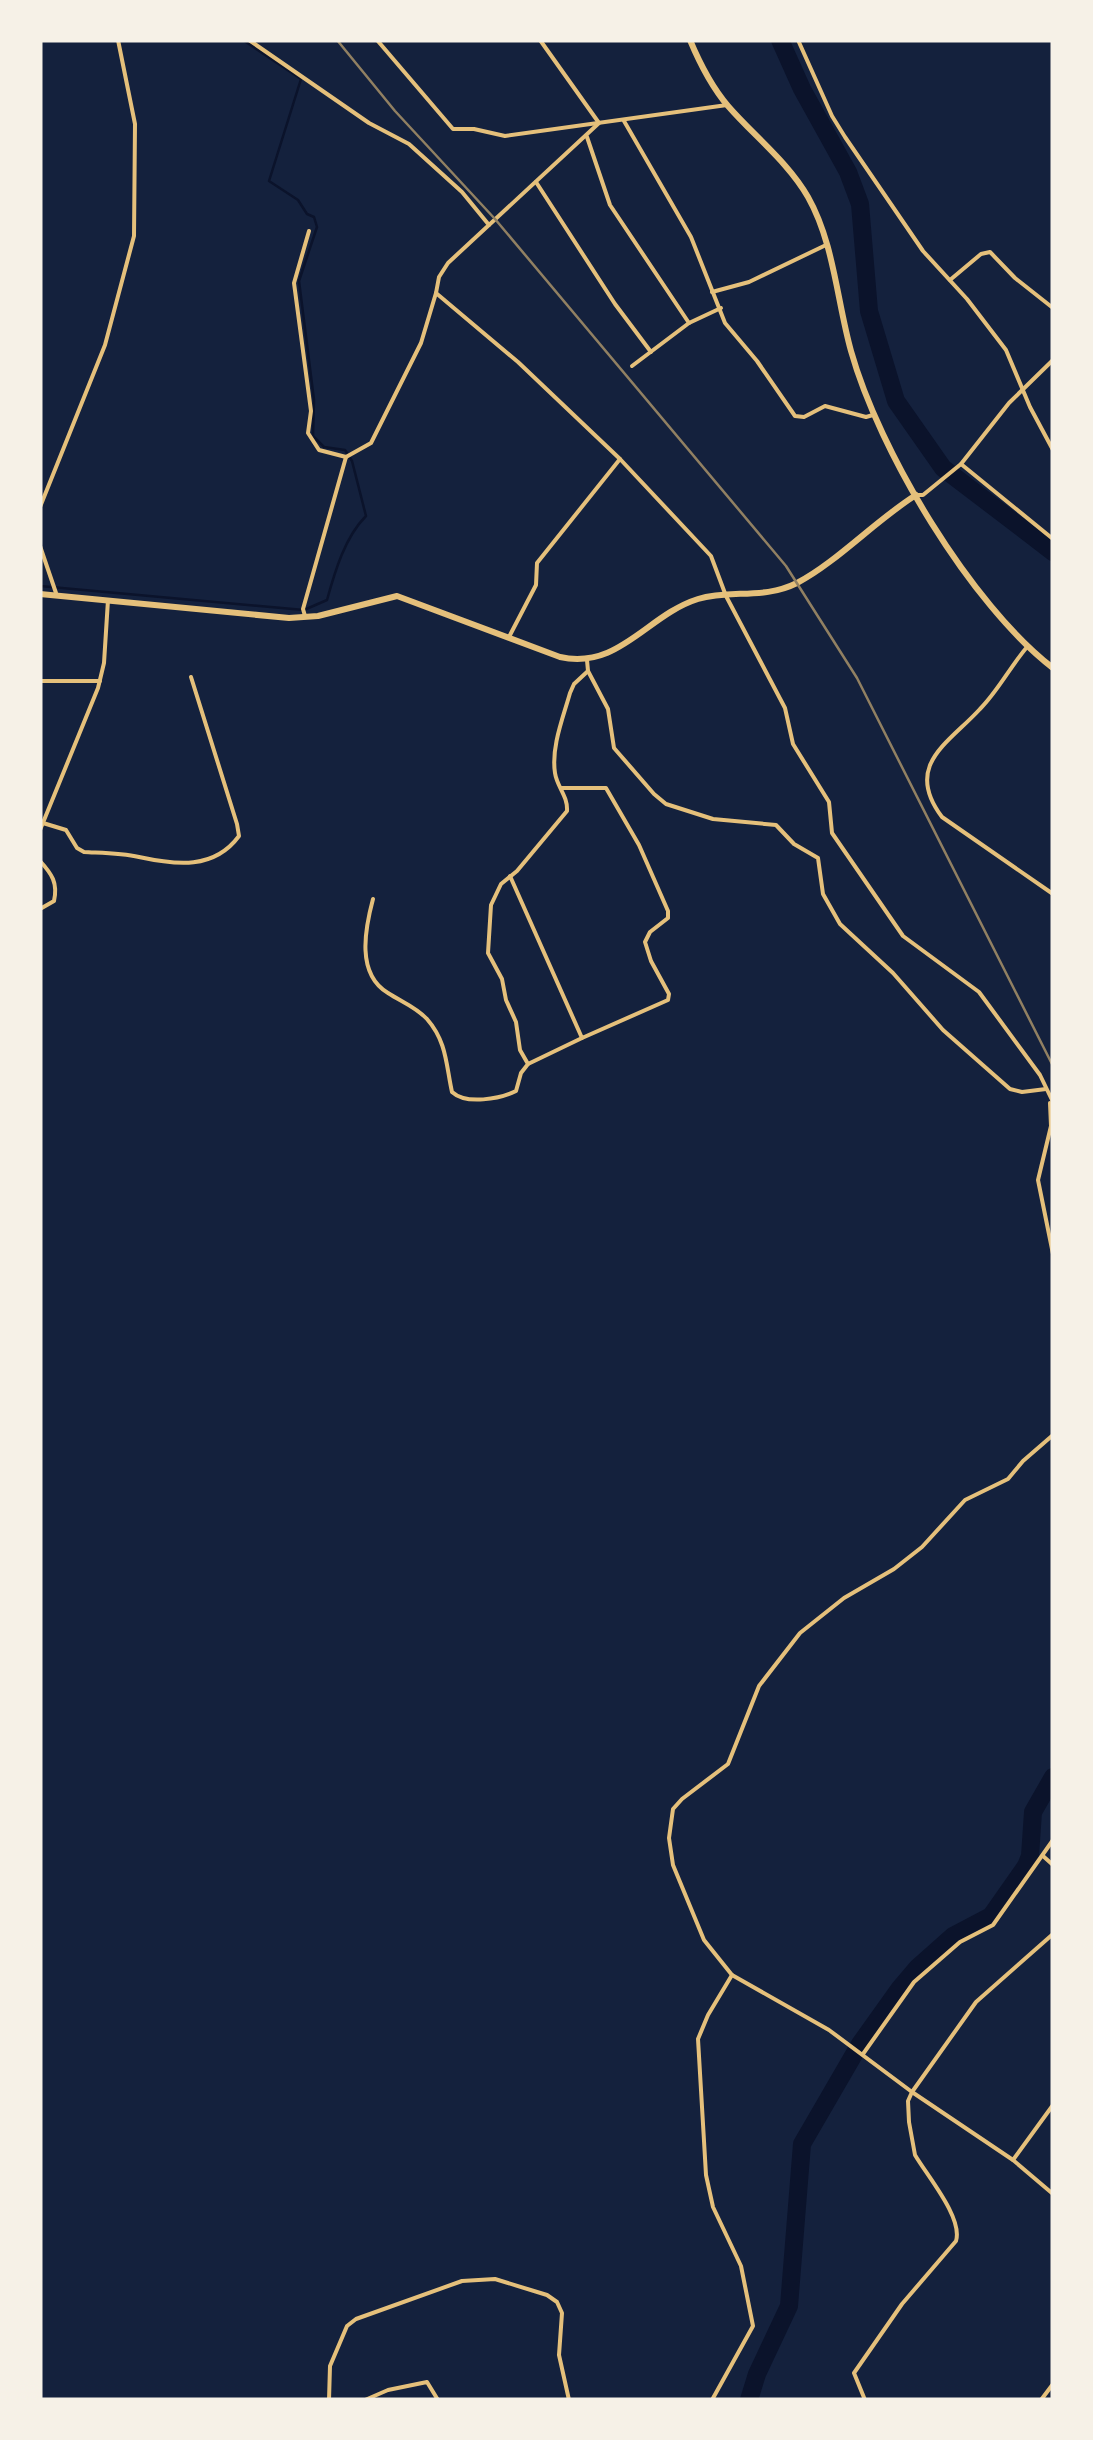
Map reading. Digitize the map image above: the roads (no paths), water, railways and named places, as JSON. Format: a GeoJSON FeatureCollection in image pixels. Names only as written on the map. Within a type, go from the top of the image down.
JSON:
{"type":"FeatureCollection","features":[{"type":"Feature","properties":{"kind":"main road"},"geometry":{"type":"LineString","coordinates":[[690,40],[704,72],[727,105],[807,194],[820,223],[852,354],[875,414],[916,495],[997,616],[1053,668]]}},
{"type":"Feature","properties":{"kind":"main road"},"geometry":{"type":"LineString","coordinates":[[40,594],[305,618],[397,596],[560,657],[587,660],[618,650],[692,600],[766,593],[797,583],[916,495]]}},
{"type":"Feature","properties":{"kind":"street"},"geometry":{"type":"LineString","coordinates":[[40,507],[106,345],[134,236],[136,124],[118,40]]}},
{"type":"Feature","properties":{"kind":"street"},"geometry":{"type":"LineString","coordinates":[[250,40],[369,123],[409,144],[462,192],[489,224]]}},
{"type":"Feature","properties":{"kind":"street"},"geometry":{"type":"LineString","coordinates":[[377,40],[453,129],[505,136],[727,105]]}},
{"type":"Feature","properties":{"kind":"street"},"geometry":{"type":"LineString","coordinates":[[540,40],[599,123]]}},
{"type":"Feature","properties":{"kind":"street"},"geometry":{"type":"LineString","coordinates":[[798,40],[832,116],[923,251],[1006,350],[1053,450]]}},
{"type":"Feature","properties":{"kind":"street"},"geometry":{"type":"LineString","coordinates":[[624,120],[691,237],[730,329],[796,416],[804,417],[825,406],[866,416],[875,414]]}},
{"type":"Feature","properties":{"kind":"street"},"geometry":{"type":"LineString","coordinates":[[310,231],[294,283],[311,411],[308,433],[319,450],[346,457],[371,443],[422,342],[439,277],[448,264],[599,123]]}},
{"type":"Feature","properties":{"kind":"street"},"geometry":{"type":"LineString","coordinates":[[588,137],[610,206],[689,324]]}},
{"type":"Feature","properties":{"kind":"street"},"geometry":{"type":"LineString","coordinates":[[536,182],[651,352]]}},
{"type":"Feature","properties":{"kind":"street"},"geometry":{"type":"LineString","coordinates":[[712,292],[749,282],[826,245]]}},
{"type":"Feature","properties":{"kind":"street"},"geometry":{"type":"LineString","coordinates":[[950,280],[981,254],[990,252],[1053,308]]}},
{"type":"Feature","properties":{"kind":"street"},"geometry":{"type":"LineString","coordinates":[[436,293],[518,362],[620,459],[711,556],[726,596],[786,708],[793,744],[829,802],[832,833],[903,936],[979,992],[1040,1076],[1051,1101],[1052,1125],[1038,1180],[1053,1254]]}},
{"type":"Feature","properties":{"kind":"street"},"geometry":{"type":"LineString","coordinates":[[632,366],[689,324],[721,308]]}},
{"type":"Feature","properties":{"kind":"street"},"geometry":{"type":"LineString","coordinates":[[916,495],[923,495],[959,466],[1022,388],[1053,360]]}},
{"type":"Feature","properties":{"kind":"street"},"geometry":{"type":"LineString","coordinates":[[305,618],[303,609],[346,457]]}},
{"type":"Feature","properties":{"kind":"street"},"geometry":{"type":"LineString","coordinates":[[508,638],[536,585],[537,562],[620,459]]}},
{"type":"Feature","properties":{"kind":"street"},"geometry":{"type":"LineString","coordinates":[[959,466],[1053,540]]}},
{"type":"Feature","properties":{"kind":"street"},"geometry":{"type":"LineString","coordinates":[[40,546],[56,585],[56,595]]}},
{"type":"Feature","properties":{"kind":"street"},"geometry":{"type":"LineString","coordinates":[[40,830],[100,681],[108,600]]}},
{"type":"Feature","properties":{"kind":"street"},"geometry":{"type":"LineString","coordinates":[[1026,647],[980,710],[936,750],[928,782],[942,817],[1053,894]]}},
{"type":"Feature","properties":{"kind":"street"},"geometry":{"type":"LineString","coordinates":[[587,660],[588,671],[605,699],[614,748],[654,794],[666,804],[713,819],[776,825],[784,830],[794,844],[818,858],[823,894],[840,924],[893,973],[943,1030],[1010,1089],[1046,1089]]}},
{"type":"Feature","properties":{"kind":"street"},"geometry":{"type":"LineString","coordinates":[[528,1064],[520,1050],[516,1022],[502,979],[488,953],[492,900],[567,811],[567,800],[556,780],[555,750],[574,684],[588,671]]}},
{"type":"Feature","properties":{"kind":"street"},"geometry":{"type":"LineString","coordinates":[[43,824],[66,830],[76,848],[84,852],[154,862],[196,864],[231,846],[239,836],[237,824],[191,677]]}},
{"type":"Feature","properties":{"kind":"street"},"geometry":{"type":"LineString","coordinates":[[40,680],[100,681]]}},
{"type":"Feature","properties":{"kind":"street"},"geometry":{"type":"LineString","coordinates":[[373,899],[364,937],[372,975],[384,992],[414,1007],[430,1023],[445,1049],[456,1096],[465,1100],[512,1093],[520,1086],[521,1072],[528,1064],[668,1000],[645,942],[650,932],[668,918],[668,911],[640,845],[606,788],[560,788]]}},
{"type":"Feature","properties":{"kind":"street"},"geometry":{"type":"LineString","coordinates":[[40,862],[54,876],[56,890],[54,900],[40,908]]}},
{"type":"Feature","properties":{"kind":"street"},"geometry":{"type":"LineString","coordinates":[[510,876],[582,1038]]}},
{"type":"Feature","properties":{"kind":"street"},"geometry":{"type":"LineString","coordinates":[[1053,1435],[1008,1479],[965,1500],[922,1547],[894,1570],[844,1598],[800,1633],[759,1686],[728,1764],[682,1798],[674,1809],[669,1838],[673,1865],[704,1940],[732,1975],[828,2030],[1013,2160],[1053,2194]]}},
{"type":"Feature","properties":{"kind":"street"},"geometry":{"type":"LineString","coordinates":[[861,2054],[914,1982],[960,1942],[993,1925],[1053,1840]]}},
{"type":"Feature","properties":{"kind":"street"},"geometry":{"type":"LineString","coordinates":[[1043,1856],[1053,1865]]}},
{"type":"Feature","properties":{"kind":"street"},"geometry":{"type":"LineString","coordinates":[[865,2400],[854,2373],[902,2304],[956,2242],[959,2232],[953,2213],[939,2196],[911,2144],[908,2101],[976,2002],[1053,1934]]}},
{"type":"Feature","properties":{"kind":"street"},"geometry":{"type":"LineString","coordinates":[[712,2400],[753,2326],[741,2266],[713,2206],[706,2175],[698,2039],[732,1975]]}},
{"type":"Feature","properties":{"kind":"street"},"geometry":{"type":"LineString","coordinates":[[1013,2160],[1053,2105]]}},
{"type":"Feature","properties":{"kind":"street"},"geometry":{"type":"LineString","coordinates":[[329,2400],[330,2366],[347,2326],[356,2319],[452,2282],[495,2279],[547,2295],[557,2302],[564,2322],[559,2355],[570,2400]]}},
{"type":"Feature","properties":{"kind":"street"},"geometry":{"type":"LineString","coordinates":[[365,2400],[388,2390],[427,2382],[438,2400]]}},
{"type":"Feature","properties":{"kind":"street"},"geometry":{"type":"LineString","coordinates":[[1042,2400],[1053,2384]]}},
{"type":"Feature","properties":{"kind":"waterway"},"geometry":{"type":"LineString","coordinates":[[40,586],[304,610],[327,600],[347,544],[366,516],[352,461],[345,450],[324,447],[313,436],[314,400],[299,281],[317,227],[314,217],[307,214],[298,200],[269,181],[301,79],[243,40]]}},
{"type":"Feature","properties":{"kind":"waterway"},"geometry":{"type":"LineString","coordinates":[[780,40],[848,172],[860,204],[869,311],[896,401],[943,468],[1053,552]]}},
{"type":"Feature","properties":{"kind":"waterway"},"geometry":{"type":"LineString","coordinates":[[749,2400],[789,2306],[802,2144],[860,2044],[900,1988],[953,1936],[991,1916],[1026,1866],[1033,1812],[1053,1777]]}},
{"type":"Feature","properties":{"kind":"railway"},"geometry":{"type":"LineString","coordinates":[[337,40],[395,111],[495,219],[786,566],[857,678],[1053,1066]]}}]}
